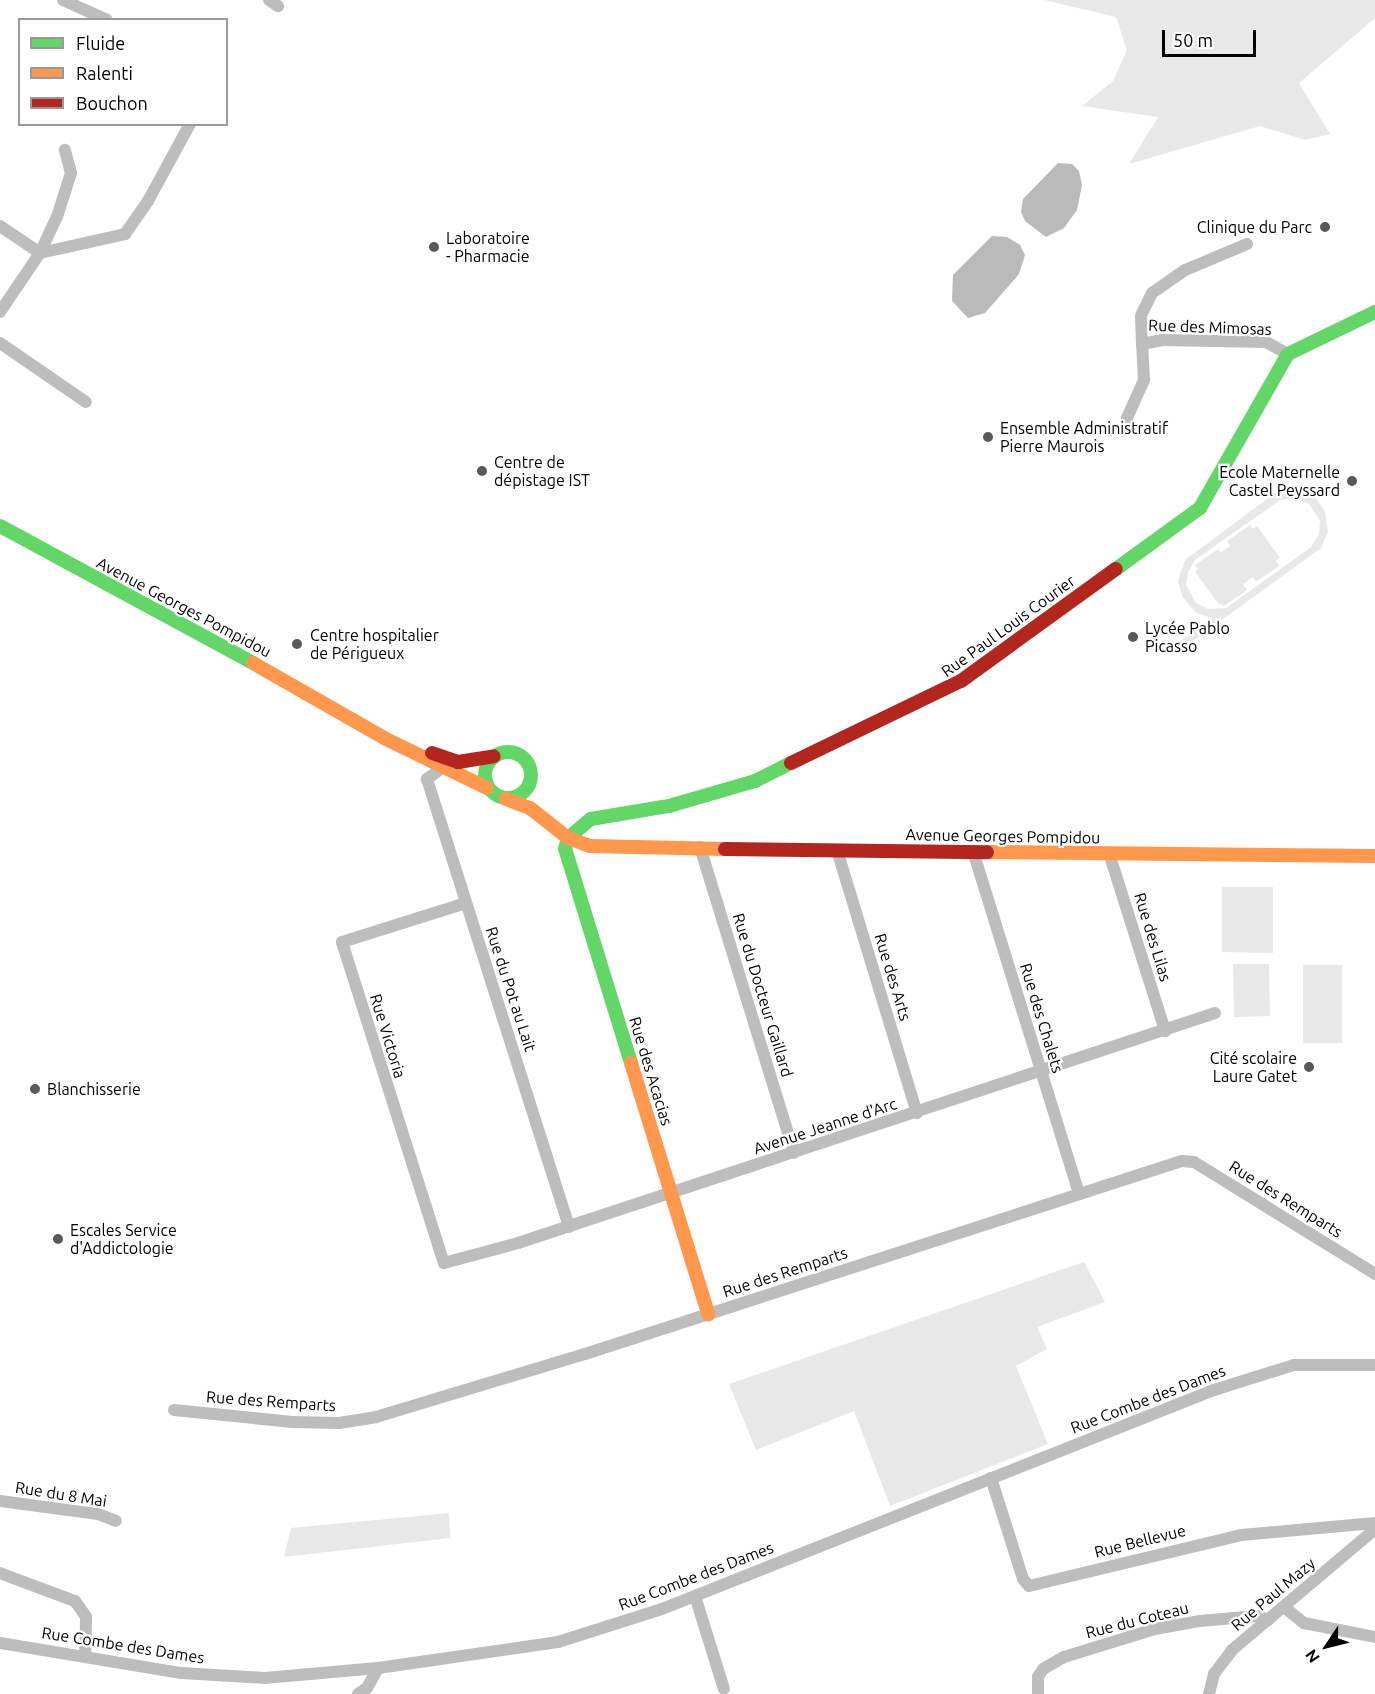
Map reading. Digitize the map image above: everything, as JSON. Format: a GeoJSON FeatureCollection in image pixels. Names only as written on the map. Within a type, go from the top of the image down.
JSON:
{"type":"FeatureCollection","features":[{"type":"Feature","properties":{"kind":"main road"},"geometry":{"type":"LineString","coordinates":[[1288,354],[1373,317]]}},
{"type":"Feature","properties":{"kind":"main road","name":"Rue Paul Louis Courier"},"geometry":{"type":"LineString","coordinates":[[572,833],[603,816],[669,806],[755,781],[961,681],[1200,508],[1288,354]]}},
{"type":"Feature","properties":{"kind":"main road","name":"Avenue Georges Pompidou"},"geometry":{"type":"LineString","coordinates":[[0,526],[442,768],[488,788]]}},
{"type":"Feature","properties":{"kind":"main road","name":"Avenue Georges Pompidou"},"geometry":{"type":"LineString","coordinates":[[352,717],[389,729],[429,751],[458,762],[494,756]]}},
{"type":"Feature","properties":{"kind":"main road"},"geometry":{"type":"LineString","coordinates":[[513,752],[523,757],[530,766],[530,784],[519,796],[506,799],[488,788],[485,768],[494,756],[513,752]]}},
{"type":"Feature","properties":{"kind":"main road","name":"Avenue Georges Pompidou"},"geometry":{"type":"LineString","coordinates":[[530,784],[549,811],[572,833]]}},
{"type":"Feature","properties":{"kind":"main road","name":"Avenue Georges Pompidou"},"geometry":{"type":"LineString","coordinates":[[506,799],[530,808],[590,846],[1375,856]]}},
{"type":"Feature","properties":{"kind":"main road","name":"Rue des Acacias"},"geometry":{"type":"LineString","coordinates":[[572,833],[566,849],[708,1314]]}},
{"type":"Feature","properties":{"kind":"street"},"geometry":{"type":"LineString","coordinates":[[63,0],[102,18]]}},
{"type":"Feature","properties":{"kind":"street"},"geometry":{"type":"LineString","coordinates":[[0,226],[40,253],[125,234],[148,201],[189,126]]}},
{"type":"Feature","properties":{"kind":"street"},"geometry":{"type":"LineString","coordinates":[[0,312],[40,253],[57,218],[70,173],[65,150]]}},
{"type":"Feature","properties":{"kind":"street","name":"Rue des Mimosas"},"geometry":{"type":"LineString","coordinates":[[1247,244],[1185,270],[1152,293],[1141,316],[1142,344],[1163,340],[1266,342],[1288,354]]}},
{"type":"Feature","properties":{"kind":"street"},"geometry":{"type":"LineString","coordinates":[[0,343],[86,402]]}},
{"type":"Feature","properties":{"kind":"street"},"geometry":{"type":"LineString","coordinates":[[1127,418],[1144,380],[1142,344]]}},
{"type":"Feature","properties":{"kind":"street","name":"Rue du Pot au Lait"},"geometry":{"type":"LineString","coordinates":[[442,768],[427,779],[569,1227]]}},
{"type":"Feature","properties":{"kind":"street","name":"Rue du Docteur Gaillard"},"geometry":{"type":"LineString","coordinates":[[700,847],[794,1154]]}},
{"type":"Feature","properties":{"kind":"street","name":"Rue des Arts"},"geometry":{"type":"LineString","coordinates":[[837,850],[917,1113]]}},
{"type":"Feature","properties":{"kind":"street","name":"Rue des Chalets"},"geometry":{"type":"LineString","coordinates":[[973,851],[1080,1194]]}},
{"type":"Feature","properties":{"kind":"street","name":"Rue des Lilas"},"geometry":{"type":"LineString","coordinates":[[1109,853],[1165,1031]]}},
{"type":"Feature","properties":{"kind":"street","name":"Rue Victoria"},"geometry":{"type":"LineString","coordinates":[[444,1263],[342,942],[466,903]]}},
{"type":"Feature","properties":{"kind":"street","name":"Avenue Jeanne d'Arc"},"geometry":{"type":"LineString","coordinates":[[444,1263],[451,1264],[569,1227],[1215,1013]]}},
{"type":"Feature","properties":{"kind":"street","name":"Rue des Remparts"},"geometry":{"type":"LineString","coordinates":[[174,1410],[292,1422],[355,1422],[708,1314],[1182,1161],[1194,1162],[1375,1274]]}},
{"type":"Feature","properties":{"kind":"street","name":"Rue Combe des Dames"},"geometry":{"type":"LineString","coordinates":[[0,1643],[182,1673],[265,1678],[378,1668],[558,1642],[695,1596],[1137,1419],[1284,1368],[1315,1362],[1375,1365]]}},
{"type":"Feature","properties":{"kind":"street","name":"Rue Bellevue"},"geometry":{"type":"LineString","coordinates":[[990,1478],[1023,1579],[1029,1586],[1241,1535],[1375,1523]]}},
{"type":"Feature","properties":{"kind":"street","name":"Rue du 8 Mai"},"geometry":{"type":"LineString","coordinates":[[0,1501],[98,1514],[116,1521]]}},
{"type":"Feature","properties":{"kind":"street","name":"Rue Paul Mazy"},"geometry":{"type":"LineString","coordinates":[[1209,1694],[1222,1660],[1375,1529]]}},
{"type":"Feature","properties":{"kind":"street"},"geometry":{"type":"LineString","coordinates":[[0,1573],[75,1601],[86,1617],[84,1656]]}},
{"type":"Feature","properties":{"kind":"street"},"geometry":{"type":"LineString","coordinates":[[695,1596],[724,1689]]}},
{"type":"Feature","properties":{"kind":"street"},"geometry":{"type":"LineString","coordinates":[[1284,1607],[1304,1623],[1375,1637]]}},
{"type":"Feature","properties":{"kind":"street","name":"Rue du Coteau"},"geometry":{"type":"LineString","coordinates":[[1038,1694],[1038,1677],[1043,1669],[1064,1657],[1155,1629],[1200,1621],[1257,1616],[1268,1620]]}},
{"type":"Feature","properties":{"kind":"street"},"geometry":{"type":"LineString","coordinates":[[358,1694],[366,1688],[378,1668]]}},
{"type":"Feature","properties":{"kind":"shaded area"},"geometry":{"type":"Polygon","coordinates":[[[1044,0],[1375,0],[1375,18],[1299,83],[1330,134],[1305,140],[1260,126],[1129,164],[1158,117],[1082,106],[1113,81],[1127,50],[1116,17],[1044,0]]]}},
{"type":"Feature","properties":{"kind":"shaded area"},"geometry":{"type":"Polygon","coordinates":[[[1058,163],[1072,164],[1079,171],[1082,185],[1077,210],[1064,228],[1046,237],[1025,221],[1021,212],[1023,199],[1058,163]]]}},
{"type":"Feature","properties":{"kind":"shaded area"},"geometry":{"type":"Polygon","coordinates":[[[992,236],[1007,237],[1020,245],[1025,255],[1019,274],[985,313],[968,318],[952,301],[953,275],[992,236]]]}},
{"type":"Feature","properties":{"kind":"shaded area"},"geometry":{"type":"Polygon","coordinates":[[[1294,490],[1316,498],[1325,512],[1328,532],[1321,548],[1176,653],[1171,648],[1212,618],[1196,613],[1182,596],[1178,581],[1185,560],[1275,493],[1294,490]],[[1297,498],[1280,500],[1195,560],[1188,572],[1186,585],[1196,603],[1208,609],[1226,608],[1311,547],[1319,534],[1320,520],[1309,504],[1297,498]]]}},
{"type":"Feature","properties":{"kind":"shaded area"},"geometry":{"type":"Polygon","coordinates":[[[1250,525],[1253,529],[1257,526],[1280,558],[1276,561],[1279,566],[1256,582],[1253,577],[1243,584],[1247,590],[1224,606],[1218,603],[1195,572],[1198,569],[1195,565],[1218,549],[1221,552],[1230,546],[1227,541],[1250,525]]]}},
{"type":"Feature","properties":{"kind":"shaded area"},"geometry":{"type":"Polygon","coordinates":[[[1222,887],[1273,887],[1273,953],[1222,952],[1222,887]]]}},
{"type":"Feature","properties":{"kind":"shaded area"},"geometry":{"type":"Polygon","coordinates":[[[1233,964],[1269,964],[1270,1016],[1234,1017],[1233,964]]]}},
{"type":"Feature","properties":{"kind":"shaded area"},"geometry":{"type":"Polygon","coordinates":[[[1303,965],[1342,965],[1342,1043],[1303,1043],[1303,965]]]}},
{"type":"Feature","properties":{"kind":"shaded area"},"geometry":{"type":"Polygon","coordinates":[[[1084,1262],[1105,1302],[1037,1327],[1047,1349],[1016,1366],[1048,1444],[890,1506],[854,1411],[756,1450],[729,1384],[1084,1262]]]}},
{"type":"Feature","properties":{"kind":"shaded area"},"geometry":{"type":"Polygon","coordinates":[[[449,1513],[450,1538],[284,1557],[291,1528],[449,1513]]]}},
{"type":"Feature","properties":{"kind":"traffic: fast"},"geometry":{"type":"LineString","coordinates":[[1116,569],[1200,508],[1288,354],[1375,312]]}},
{"type":"Feature","properties":{"kind":"traffic: fast"},"geometry":{"type":"LineString","coordinates":[[0,526],[253,663]]}},
{"type":"Feature","properties":{"kind":"traffic: fast"},"geometry":{"type":"LineString","coordinates":[[508,752],[517,753],[524,759],[530,766],[531,775],[530,784],[524,791],[517,797],[508,798],[499,797],[492,791],[486,784],[485,775],[486,766],[492,759],[499,753],[508,752]]}},
{"type":"Feature","properties":{"kind":"traffic: fast"},"geometry":{"type":"LineString","coordinates":[[631,1063],[565,849],[568,838],[591,819],[669,806],[755,781],[791,763]]}},
{"type":"Feature","properties":{"kind":"traffic: slow"},"geometry":{"type":"LineString","coordinates":[[253,663],[386,739],[487,788]]}},
{"type":"Feature","properties":{"kind":"traffic: slow"},"geometry":{"type":"LineString","coordinates":[[506,799],[530,808],[568,838],[590,846],[725,849]]}},
{"type":"Feature","properties":{"kind":"traffic: slow"},"geometry":{"type":"LineString","coordinates":[[987,852],[1375,856]]}},
{"type":"Feature","properties":{"kind":"traffic: slow"},"geometry":{"type":"LineString","coordinates":[[631,1063],[708,1314]]}},
{"type":"Feature","properties":{"kind":"traffic: jam"},"geometry":{"type":"LineString","coordinates":[[791,763],[961,681],[1116,569]]}},
{"type":"Feature","properties":{"kind":"traffic: jam"},"geometry":{"type":"LineString","coordinates":[[432,753],[458,762],[494,756]]}},
{"type":"Feature","properties":{"kind":"traffic: jam"},"geometry":{"type":"LineString","coordinates":[[725,849],[987,852]]}},
{"type":"Feature","properties":{"kind":"place","name":"Clinique du Parc"},"geometry":{"type":"Point","coordinates":[1325,227]}},
{"type":"Feature","properties":{"kind":"place","name":"Laboratoire - Pharmacie"},"geometry":{"type":"Point","coordinates":[434,247]}},
{"type":"Feature","properties":{"kind":"place","name":"Ensemble Administratif Pierre Maurois"},"geometry":{"type":"Point","coordinates":[988,437]}},
{"type":"Feature","properties":{"kind":"place","name":"Centre de dépistage IST"},"geometry":{"type":"Point","coordinates":[482,471]}},
{"type":"Feature","properties":{"kind":"place","name":"Ecole Maternelle Castel Peyssard"},"geometry":{"type":"Point","coordinates":[1352,481]}},
{"type":"Feature","properties":{"kind":"place","name":"Lycée Pablo Picasso"},"geometry":{"type":"Point","coordinates":[1133,637]}},
{"type":"Feature","properties":{"kind":"place","name":"Centre hospitalier de Périgueux"},"geometry":{"type":"Point","coordinates":[297,644]}},
{"type":"Feature","properties":{"kind":"place","name":"Cité scolaire Laure Gatet"},"geometry":{"type":"Point","coordinates":[1309,1067]}},
{"type":"Feature","properties":{"kind":"place","name":"Blanchisserie"},"geometry":{"type":"Point","coordinates":[35,1089]}},
{"type":"Feature","properties":{"kind":"place","name":"Escales Service d'Addictologie"},"geometry":{"type":"Point","coordinates":[58,1239]}}]}
